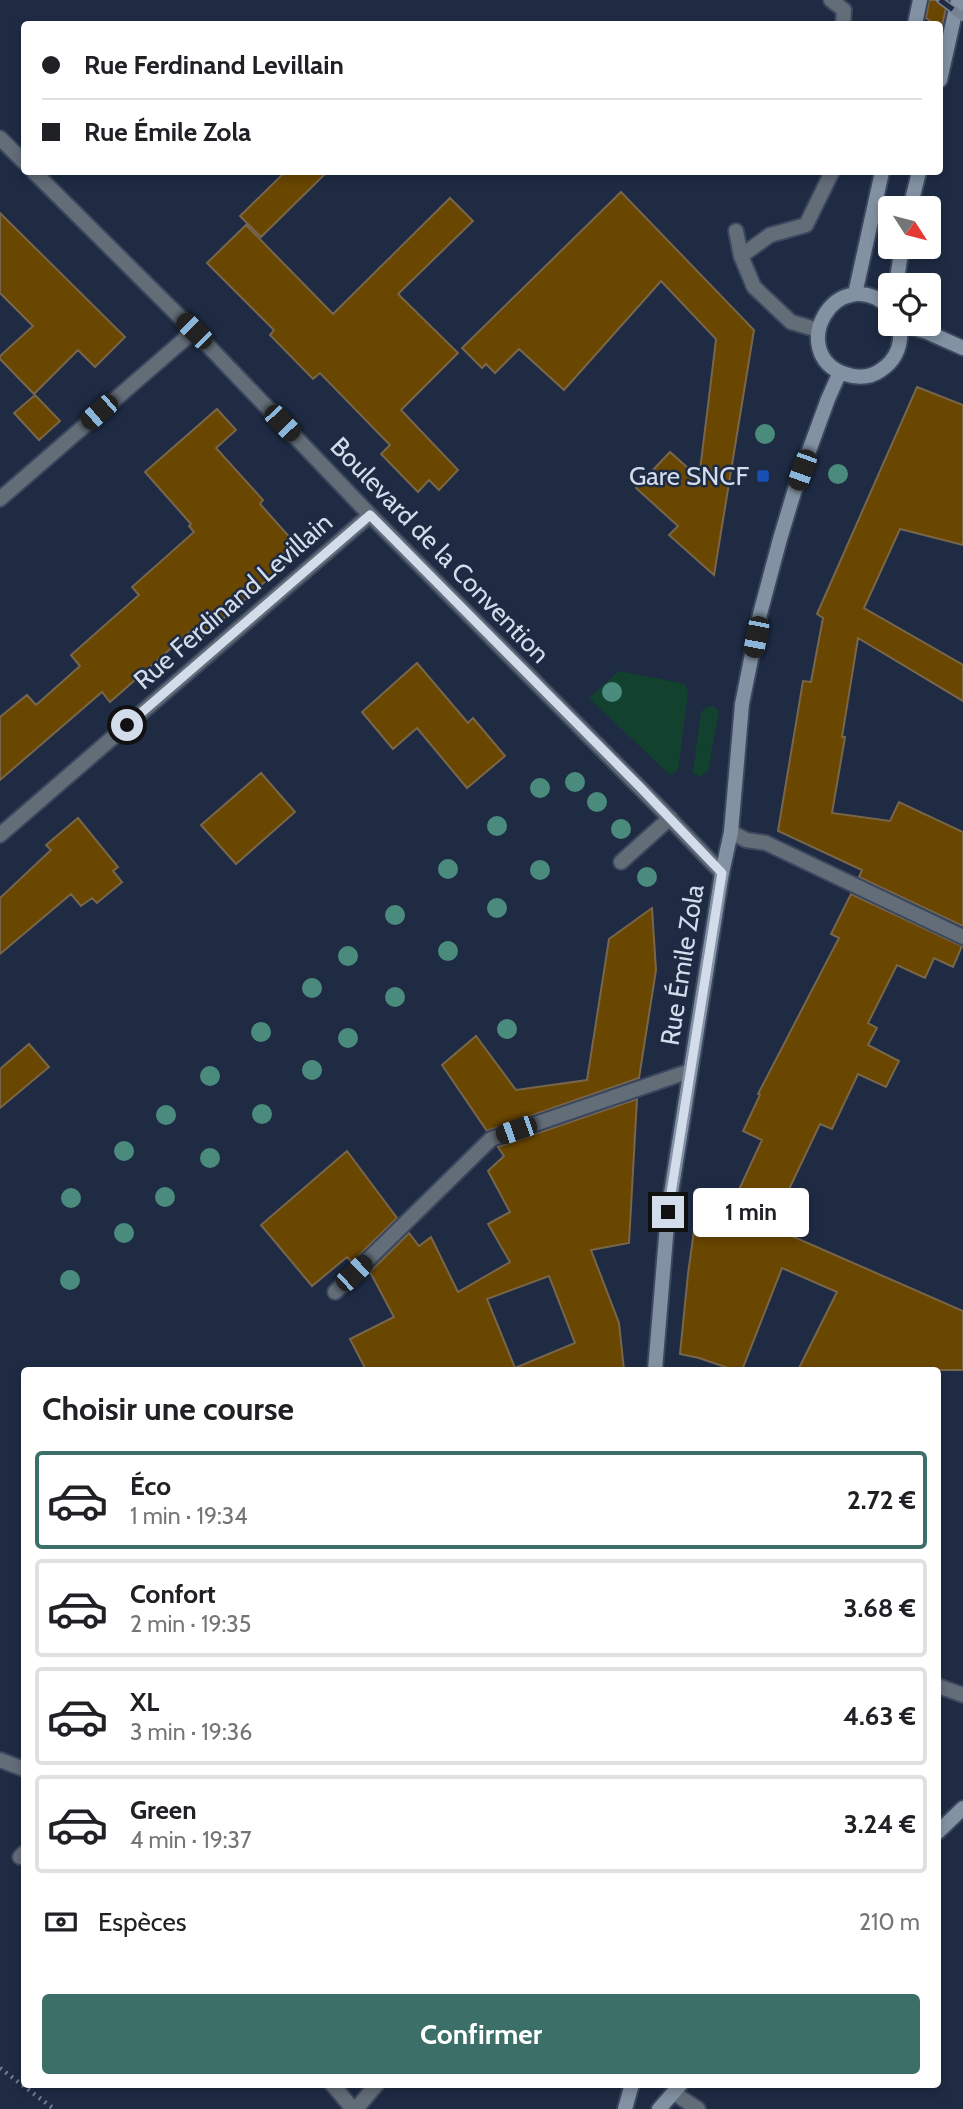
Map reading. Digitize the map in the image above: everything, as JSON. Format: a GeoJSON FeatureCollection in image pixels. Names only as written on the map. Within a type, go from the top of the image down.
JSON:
{"type":"FeatureCollection","features":[{"type":"Feature","properties":{"kind":"main road"},"geometry":{"type":"LineString","coordinates":[[916,21],[920,0]]}},
{"type":"Feature","properties":{"kind":"main road"},"geometry":{"type":"LineString","coordinates":[[943,67],[958,0]]}},
{"type":"Feature","properties":{"kind":"main road"},"geometry":{"type":"LineString","coordinates":[[855,294],[881,175]]}},
{"type":"Feature","properties":{"kind":"main road"},"geometry":{"type":"LineString","coordinates":[[913,196],[918,175]]}},
{"type":"Feature","properties":{"kind":"main road"},"geometry":{"type":"LineString","coordinates":[[878,298],[855,294],[835,302],[827,310],[818,330],[820,350],[832,367],[840,372],[867,377],[880,372],[891,363],[898,351],[901,336]]}},
{"type":"Feature","properties":{"kind":"main road"},"geometry":{"type":"LineString","coordinates":[[936,336],[963,348]]}},
{"type":"Feature","properties":{"kind":"main road","name":"Rue Émile Zola"},"geometry":{"type":"LineString","coordinates":[[655,1367],[668,1212],[722,873],[731,832],[742,704],[760,614],[779,539],[795,489],[840,372]]}},
{"type":"Feature","properties":{"kind":"main road"},"geometry":{"type":"LineString","coordinates":[[941,1829],[963,1808]]}},
{"type":"Feature","properties":{"kind":"main road"},"geometry":{"type":"LineString","coordinates":[[625,2109],[631,2088]]}},
{"type":"Feature","properties":{"kind":"main road"},"geometry":{"type":"LineString","coordinates":[[659,2109],[678,2089]]}},
{"type":"Feature","properties":{"kind":"street"},"geometry":{"type":"LineString","coordinates":[[831,0],[844,10],[843,21]]}},
{"type":"Feature","properties":{"kind":"street"},"geometry":{"type":"LineString","coordinates":[[0,138],[21,159]]}},
{"type":"Feature","properties":{"kind":"street","name":"Boulevard de la Convention"},"geometry":{"type":"LineString","coordinates":[[37,175],[194,331],[370,515],[722,873]]}},
{"type":"Feature","properties":{"kind":"street"},"geometry":{"type":"LineString","coordinates":[[741,256],[770,235],[806,225],[831,175]]}},
{"type":"Feature","properties":{"kind":"street"},"geometry":{"type":"LineString","coordinates":[[736,231],[741,256],[754,287],[791,322],[818,330]]}},
{"type":"Feature","properties":{"kind":"street"},"geometry":{"type":"LineString","coordinates":[[0,499],[194,331]]}},
{"type":"Feature","properties":{"kind":"street","name":"Rue Ferdinand Levillain"},"geometry":{"type":"LineString","coordinates":[[0,835],[370,515]]}},
{"type":"Feature","properties":{"kind":"street"},"geometry":{"type":"LineString","coordinates":[[621,862],[670,818]]}},
{"type":"Feature","properties":{"kind":"street"},"geometry":{"type":"LineString","coordinates":[[731,832],[746,840],[766,843],[963,937]]}},
{"type":"Feature","properties":{"kind":"street"},"geometry":{"type":"LineString","coordinates":[[335,1292],[491,1139],[690,1071]]}},
{"type":"Feature","properties":{"kind":"street"},"geometry":{"type":"LineString","coordinates":[[941,1687],[963,1695]]}},
{"type":"Feature","properties":{"kind":"street"},"geometry":{"type":"LineString","coordinates":[[0,1760],[21,1768]]}},
{"type":"Feature","properties":{"kind":"street"},"geometry":{"type":"LineString","coordinates":[[336,2088],[355,2109],[373,2088]]}},
{"type":"Feature","properties":{"kind":"street"},"geometry":{"type":"LineString","coordinates":[[678,2089],[698,2109]]}},
{"type":"Feature","properties":{"kind":"path"},"geometry":{"type":"LineString","coordinates":[[0,2068],[21,2084]]}},
{"type":"Feature","properties":{"kind":"path"},"geometry":{"type":"LineString","coordinates":[[26,2088],[54,2109]]}},
{"type":"Feature","properties":{"kind":"green space"},"geometry":{"type":"Polygon","coordinates":[[[619,671],[685,684],[688,692],[678,770],[670,775],[589,698],[619,671]]]}},
{"type":"Feature","properties":{"kind":"green space"},"geometry":{"type":"Polygon","coordinates":[[[713,706],[719,711],[708,771],[700,777],[693,773],[701,712],[713,706]]]}},
{"type":"Feature","properties":{"kind":"building"},"geometry":{"type":"Polygon","coordinates":[[[929,0],[948,0],[943,21],[926,18],[929,0]]]}},
{"type":"Feature","properties":{"kind":"building"},"geometry":{"type":"Polygon","coordinates":[[[282,175],[324,175],[261,237],[240,216],[282,175]]]}},
{"type":"Feature","properties":{"kind":"building"},"geometry":{"type":"Polygon","coordinates":[[[621,192],[754,330],[714,575],[669,535],[678,526],[636,488],[670,452],[699,478],[710,389],[716,339],[661,281],[564,390],[519,349],[495,373],[486,364],[482,368],[462,348],[621,192]]]}},
{"type":"Feature","properties":{"kind":"building"},"geometry":{"type":"Polygon","coordinates":[[[450,198],[473,221],[398,294],[458,353],[401,410],[458,470],[439,490],[429,480],[418,492],[381,454],[390,445],[320,373],[313,379],[270,335],[274,330],[207,263],[246,225],[333,314],[450,198]]]}},
{"type":"Feature","properties":{"kind":"building"},"geometry":{"type":"Polygon","coordinates":[[[0,213],[125,337],[95,367],[78,350],[34,394],[0,359],[0,356],[33,326],[0,293],[0,213]]]}},
{"type":"Feature","properties":{"kind":"building"},"geometry":{"type":"Polygon","coordinates":[[[917,387],[963,405],[963,545],[900,529],[864,608],[963,665],[963,701],[858,638],[832,813],[890,821],[899,802],[963,832],[963,926],[859,877],[862,870],[778,831],[803,681],[811,682],[823,618],[817,614],[917,387]]]}},
{"type":"Feature","properties":{"kind":"building"},"geometry":{"type":"Polygon","coordinates":[[[35,395],[60,421],[39,440],[14,413],[35,395]]]}},
{"type":"Feature","properties":{"kind":"building"},"geometry":{"type":"Polygon","coordinates":[[[217,409],[236,430],[216,448],[263,500],[260,504],[301,550],[201,638],[194,628],[110,702],[102,692],[0,780],[0,717],[27,695],[36,705],[80,666],[71,655],[139,595],[132,587],[194,532],[189,526],[191,524],[145,472],[217,409]]]}},
{"type":"Feature","properties":{"kind":"building"},"geometry":{"type":"Polygon","coordinates":[[[417,663],[468,723],[473,718],[505,756],[467,788],[417,728],[393,749],[362,712],[417,663]]]}},
{"type":"Feature","properties":{"kind":"building"},"geometry":{"type":"Polygon","coordinates":[[[261,773],[295,812],[236,864],[201,825],[261,773]]]}},
{"type":"Feature","properties":{"kind":"building"},"geometry":{"type":"Polygon","coordinates":[[[78,818],[118,867],[113,871],[122,882],[97,903],[92,898],[81,906],[71,894],[0,954],[0,898],[51,850],[46,845],[78,818]]]}},
{"type":"Feature","properties":{"kind":"building"},"geometry":{"type":"Polygon","coordinates":[[[851,894],[962,946],[953,967],[934,958],[925,978],[897,965],[868,1023],[877,1028],[868,1045],[899,1061],[886,1087],[858,1074],[832,1129],[820,1124],[771,1227],[963,1311],[963,1370],[941,1370],[941,1367],[800,1367],[837,1292],[782,1268],[743,1367],[725,1367],[680,1354],[699,1195],[730,1209],[762,1140],[743,1131],[760,1095],[758,1094],[839,938],[831,934],[851,894]]]}},
{"type":"Feature","properties":{"kind":"building"},"geometry":{"type":"Polygon","coordinates":[[[652,908],[656,970],[639,1078],[487,1131],[442,1065],[476,1036],[516,1090],[587,1080],[609,939],[652,908]]]}},
{"type":"Feature","properties":{"kind":"building"},"geometry":{"type":"Polygon","coordinates":[[[29,1044],[49,1067],[0,1108],[0,1069],[29,1044]]]}},
{"type":"Feature","properties":{"kind":"building"},"geometry":{"type":"Polygon","coordinates":[[[637,1099],[629,1243],[591,1250],[619,1323],[624,1367],[517,1367],[575,1343],[549,1276],[487,1299],[515,1367],[364,1367],[350,1339],[394,1317],[370,1272],[409,1233],[419,1246],[431,1237],[458,1292],[510,1262],[488,1224],[510,1212],[488,1171],[504,1156],[498,1147],[637,1099]]]}},
{"type":"Feature","properties":{"kind":"building"},"geometry":{"type":"Polygon","coordinates":[[[347,1151],[397,1218],[352,1262],[347,1257],[312,1286],[261,1225],[347,1151]]]}},
{"type":"Feature","properties":{"kind":"railway"},"geometry":{"type":"LineString","coordinates":[[940,0],[963,17]]}},
{"type":"Feature","properties":{"kind":"place","name":"Gare SNCF"},"geometry":{"type":"Point","coordinates":[763,476]}},
{"type":"Feature","properties":{"kind":"route"},"geometry":{"type":"LineString","coordinates":[[127,725],[370,515],[722,873],[668,1212]]}}]}
